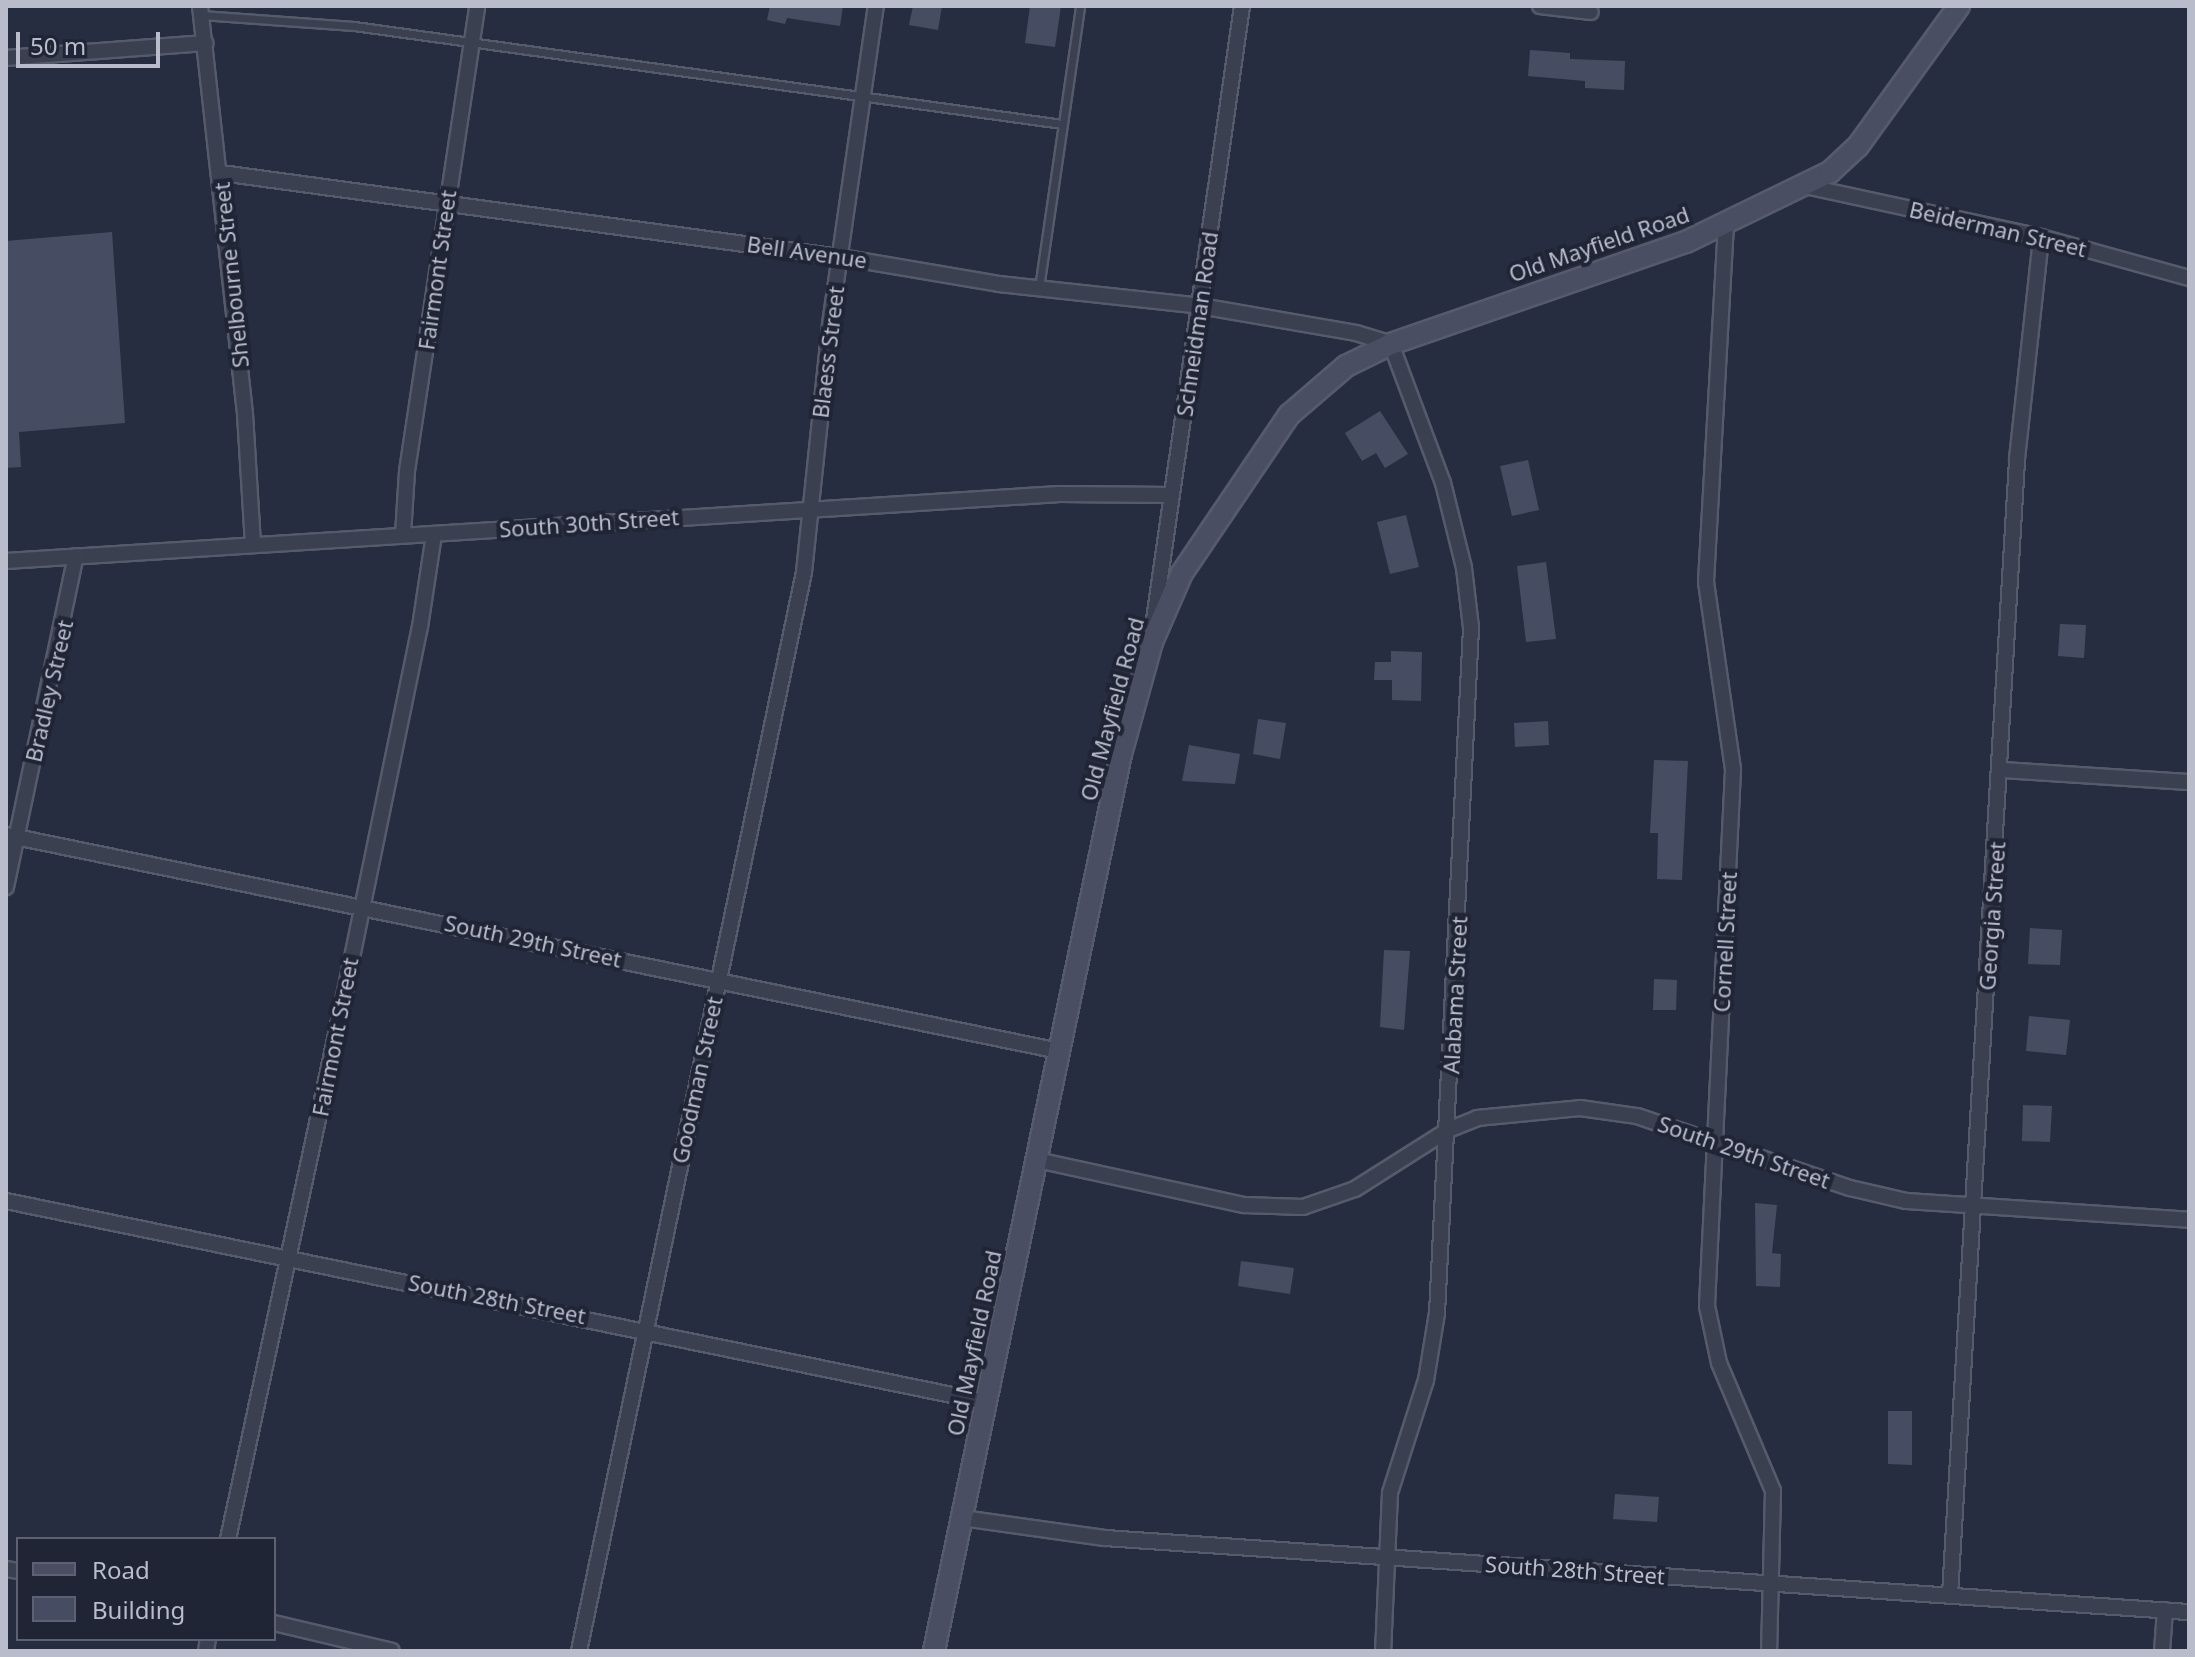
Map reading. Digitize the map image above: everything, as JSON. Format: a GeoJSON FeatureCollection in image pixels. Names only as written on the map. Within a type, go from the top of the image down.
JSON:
{"type":"FeatureCollection","features":[{"type":"Feature","properties":{"kind":"main road","name":"Old Mayfield Road"},"geometry":{"type":"LineString","coordinates":[[934,1651],[1121,754],[1152,642],[1182,573],[1289,415],[1346,366],[1391,344],[1726,224],[1805,186],[1858,146],[1959,6]]}},
{"type":"Feature","properties":{"kind":"street","name":"Fairmont Street"},"geometry":{"type":"LineString","coordinates":[[403,535],[446,203],[477,6]]}},
{"type":"Feature","properties":{"kind":"street","name":"Blaess Street"},"geometry":{"type":"LineString","coordinates":[[813,509],[840,257],[876,6]]}},
{"type":"Feature","properties":{"kind":"street","name":"Schneidman Road"},"geometry":{"type":"LineString","coordinates":[[1152,642],[1242,6]]}},
{"type":"Feature","properties":{"kind":"street"},"geometry":{"type":"LineString","coordinates":[[1540,6],[1591,12]]}},
{"type":"Feature","properties":{"kind":"street","name":"Shelbourne Street"},"geometry":{"type":"LineString","coordinates":[[201,10],[221,173],[253,545]]}},
{"type":"Feature","properties":{"kind":"street"},"geometry":{"type":"LineString","coordinates":[[6,58],[205,43]]}},
{"type":"Feature","properties":{"kind":"street","name":"Bell Avenue"},"geometry":{"type":"LineString","coordinates":[[221,173],[840,257],[1039,288],[1200,306],[1356,333],[1391,344]]}},
{"type":"Feature","properties":{"kind":"street","name":"Beiderman Street"},"geometry":{"type":"LineString","coordinates":[[1805,186],[2041,237],[2189,278]]}},
{"type":"Feature","properties":{"kind":"street","name":"Cornell Street"},"geometry":{"type":"LineString","coordinates":[[1726,224],[1706,582],[1733,770],[1731,905],[1714,1138],[1707,1306],[1719,1363],[1773,1491],[1769,1651]]}},
{"type":"Feature","properties":{"kind":"street","name":"Georgia Street"},"geometry":{"type":"LineString","coordinates":[[1950,1595],[2002,770],[2017,459],[2041,237]]}},
{"type":"Feature","properties":{"kind":"street","name":"Alabama Street"},"geometry":{"type":"LineString","coordinates":[[1383,1651],[1385,1556],[1396,1467],[1433,1347],[1448,1130],[1471,628],[1464,568],[1443,483],[1391,344]]}},
{"type":"Feature","properties":{"kind":"street","name":"South 30th Street"},"geometry":{"type":"LineString","coordinates":[[6,561],[1060,494],[1172,495]]}},
{"type":"Feature","properties":{"kind":"street","name":"Goodman Street"},"geometry":{"type":"LineString","coordinates":[[579,1651],[813,509]]}},
{"type":"Feature","properties":{"kind":"street","name":"Fairmont Street"},"geometry":{"type":"LineString","coordinates":[[228,1537],[290,1257],[420,627],[434,534]]}},
{"type":"Feature","properties":{"kind":"street","name":"Bradley Street"},"geometry":{"type":"LineString","coordinates":[[6,887],[11,836],[72,589],[76,556]]}},
{"type":"Feature","properties":{"kind":"street"},"geometry":{"type":"LineString","coordinates":[[2002,770],[2189,782]]}},
{"type":"Feature","properties":{"kind":"street","name":"South 29th Street"},"geometry":{"type":"LineString","coordinates":[[11,836],[361,905],[1059,1051]]}},
{"type":"Feature","properties":{"kind":"street","name":"South 29th Street"},"geometry":{"type":"LineString","coordinates":[[1037,1160],[1244,1205],[1303,1207],[1355,1189],[1448,1130],[1493,1115],[1580,1108],[1637,1116],[1714,1138],[1850,1188],[1974,1207],[2189,1220]]}},
{"type":"Feature","properties":{"kind":"street","name":"South 28th Street"},"geometry":{"type":"LineString","coordinates":[[6,1201],[646,1329],[986,1402]]}},
{"type":"Feature","properties":{"kind":"street","name":"South 28th Street"},"geometry":{"type":"LineString","coordinates":[[962,1518],[1105,1538],[2189,1612]]}},
{"type":"Feature","properties":{"kind":"street"},"geometry":{"type":"LineString","coordinates":[[2162,1651],[2165,1610]]}},
{"type":"Feature","properties":{"kind":"street"},"geometry":{"type":"LineString","coordinates":[[276,1623],[392,1651]]}},
{"type":"Feature","properties":{"kind":"lane"},"geometry":{"type":"LineString","coordinates":[[1039,288],[1080,6]]}},
{"type":"Feature","properties":{"kind":"lane"},"geometry":{"type":"LineString","coordinates":[[201,10],[291,19],[1062,124]]}},
{"type":"Feature","properties":{"kind":"building"},"geometry":{"type":"Polygon","coordinates":[[[770,6],[843,6],[840,26],[787,18],[785,24],[767,20],[770,6]]]}},
{"type":"Feature","properties":{"kind":"building"},"geometry":{"type":"Polygon","coordinates":[[[913,6],[942,6],[938,30],[909,25],[913,6]]]}},
{"type":"Feature","properties":{"kind":"building"},"geometry":{"type":"Polygon","coordinates":[[[1030,6],[1061,6],[1055,47],[1025,43],[1030,6]]]}},
{"type":"Feature","properties":{"kind":"building"},"geometry":{"type":"Polygon","coordinates":[[[1530,50],[1570,53],[1570,59],[1625,61],[1624,90],[1585,88],[1585,81],[1528,76],[1530,50]]]}},
{"type":"Feature","properties":{"kind":"building"},"geometry":{"type":"Polygon","coordinates":[[[112,232],[125,423],[19,432],[21,467],[6,468],[6,241],[112,232]]]}},
{"type":"Feature","properties":{"kind":"building"},"geometry":{"type":"Polygon","coordinates":[[[1380,411],[1408,454],[1385,468],[1376,453],[1362,461],[1345,433],[1380,411]]]}},
{"type":"Feature","properties":{"kind":"building"},"geometry":{"type":"Polygon","coordinates":[[[1528,460],[1539,510],[1512,516],[1500,466],[1528,460]]]}},
{"type":"Feature","properties":{"kind":"building"},"geometry":{"type":"Polygon","coordinates":[[[1406,515],[1419,567],[1390,574],[1377,522],[1406,515]]]}},
{"type":"Feature","properties":{"kind":"building"},"geometry":{"type":"Polygon","coordinates":[[[1546,562],[1556,639],[1526,642],[1517,566],[1546,562]]]}},
{"type":"Feature","properties":{"kind":"building"},"geometry":{"type":"Polygon","coordinates":[[[2060,624],[2086,625],[2084,658],[2058,656],[2060,624]]]}},
{"type":"Feature","properties":{"kind":"building"},"geometry":{"type":"Polygon","coordinates":[[[1391,651],[1422,652],[1421,701],[1392,700],[1392,680],[1374,680],[1375,662],[1391,662],[1391,651]]]}},
{"type":"Feature","properties":{"kind":"building"},"geometry":{"type":"Polygon","coordinates":[[[1258,719],[1286,723],[1280,759],[1253,754],[1258,719]]]}},
{"type":"Feature","properties":{"kind":"building"},"geometry":{"type":"Polygon","coordinates":[[[1548,721],[1549,745],[1515,747],[1514,723],[1548,721]]]}},
{"type":"Feature","properties":{"kind":"building"},"geometry":{"type":"Polygon","coordinates":[[[1189,745],[1240,754],[1235,784],[1182,781],[1189,745]]]}},
{"type":"Feature","properties":{"kind":"building"},"geometry":{"type":"Polygon","coordinates":[[[1654,760],[1688,761],[1682,880],[1657,879],[1658,833],[1650,833],[1654,760]]]}},
{"type":"Feature","properties":{"kind":"building"},"geometry":{"type":"Polygon","coordinates":[[[2030,928],[2062,930],[2060,965],[2028,964],[2030,928]]]}},
{"type":"Feature","properties":{"kind":"building"},"geometry":{"type":"Polygon","coordinates":[[[1384,950],[1410,951],[1404,1030],[1380,1027],[1384,950]]]}},
{"type":"Feature","properties":{"kind":"building"},"geometry":{"type":"Polygon","coordinates":[[[1654,979],[1677,980],[1676,1010],[1653,1010],[1654,979]]]}},
{"type":"Feature","properties":{"kind":"building"},"geometry":{"type":"Polygon","coordinates":[[[2029,1016],[2070,1020],[2066,1055],[2026,1051],[2029,1016]]]}},
{"type":"Feature","properties":{"kind":"building"},"geometry":{"type":"Polygon","coordinates":[[[2023,1105],[2052,1106],[2050,1142],[2022,1141],[2023,1105]]]}},
{"type":"Feature","properties":{"kind":"building"},"geometry":{"type":"Polygon","coordinates":[[[1755,1203],[1777,1205],[1772,1253],[1781,1254],[1780,1287],[1756,1286],[1755,1203]]]}},
{"type":"Feature","properties":{"kind":"building"},"geometry":{"type":"Polygon","coordinates":[[[1241,1261],[1294,1268],[1290,1294],[1238,1286],[1241,1261]]]}},
{"type":"Feature","properties":{"kind":"building"},"geometry":{"type":"Polygon","coordinates":[[[1888,1411],[1912,1411],[1912,1465],[1888,1464],[1888,1411]]]}},
{"type":"Feature","properties":{"kind":"building"},"geometry":{"type":"Polygon","coordinates":[[[1615,1494],[1659,1497],[1657,1522],[1613,1519],[1615,1494]]]}}]}
